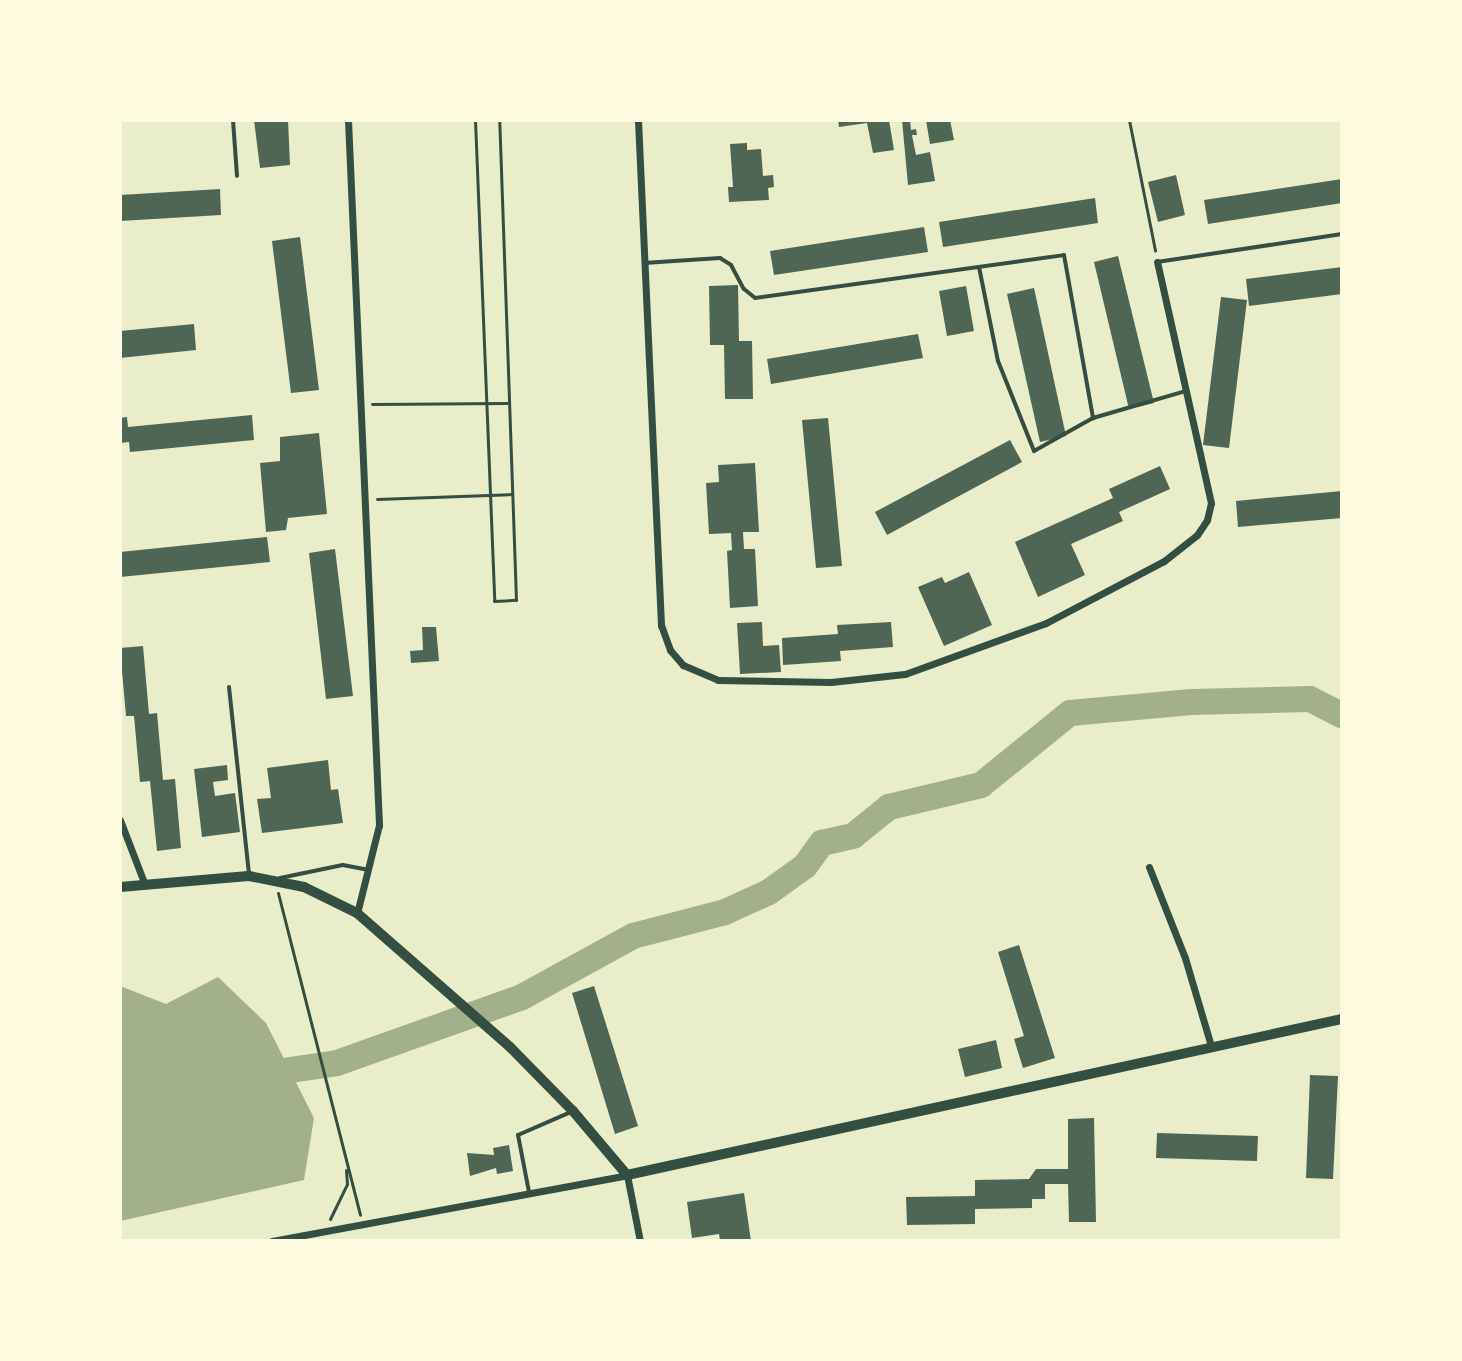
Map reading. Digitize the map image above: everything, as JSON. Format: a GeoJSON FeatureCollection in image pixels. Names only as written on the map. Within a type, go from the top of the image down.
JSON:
{"type":"FeatureCollection","features":[{"type":"Feature","properties":{"kind":"main road"},"geometry":{"type":"LineString","coordinates":[[120,887],[249,876],[304,887],[357,913],[510,1047],[573,1111],[627,1175],[1342,1019]]}},
{"type":"Feature","properties":{"kind":"street"},"geometry":{"type":"LineString","coordinates":[[348,120],[379,825],[357,913]]}},
{"type":"Feature","properties":{"kind":"street"},"geometry":{"type":"LineString","coordinates":[[638,120],[661,625],[664,638],[683,665],[701,674],[758,683],[831,682],[905,674],[1046,623],[1164,561],[1197,535],[1207,520],[1211,503],[1157,262]]}},
{"type":"Feature","properties":{"kind":"street"},"geometry":{"type":"LineString","coordinates":[[120,820],[145,885]]}},
{"type":"Feature","properties":{"kind":"street"},"geometry":{"type":"LineString","coordinates":[[1149,867],[1185,958],[1211,1046]]}},
{"type":"Feature","properties":{"kind":"street"},"geometry":{"type":"LineString","coordinates":[[272,1241],[627,1175],[640,1241]]}},
{"type":"Feature","properties":{"kind":"lane"},"geometry":{"type":"LineString","coordinates":[[233,120],[237,176]]}},
{"type":"Feature","properties":{"kind":"lane"},"geometry":{"type":"LineString","coordinates":[[1157,262],[1342,234]]}},
{"type":"Feature","properties":{"kind":"lane"},"geometry":{"type":"LineString","coordinates":[[644,263],[720,258],[731,265],[744,289],[755,298],[1064,255],[1093,418]]}},
{"type":"Feature","properties":{"kind":"lane"},"geometry":{"type":"LineString","coordinates":[[979,267],[998,361],[1034,451],[1093,418],[1186,391]]}},
{"type":"Feature","properties":{"kind":"lane"},"geometry":{"type":"LineString","coordinates":[[229,687],[249,876]]}},
{"type":"Feature","properties":{"kind":"lane"},"geometry":{"type":"LineString","coordinates":[[275,879],[343,865],[368,870]]}},
{"type":"Feature","properties":{"kind":"lane"},"geometry":{"type":"LineString","coordinates":[[529,1195],[518,1135],[573,1111]]}},
{"type":"Feature","properties":{"kind":"path"},"geometry":{"type":"LineString","coordinates":[[475,120],[494,601],[516,600],[499,120]]}},
{"type":"Feature","properties":{"kind":"path"},"geometry":{"type":"LineString","coordinates":[[1129,120],[1157,262]]}},
{"type":"Feature","properties":{"kind":"path"},"geometry":{"type":"LineString","coordinates":[[361,404],[507,403]]}},
{"type":"Feature","properties":{"kind":"path"},"geometry":{"type":"LineString","coordinates":[[365,500],[512,494]]}},
{"type":"Feature","properties":{"kind":"path"},"geometry":{"type":"LineString","coordinates":[[275,879],[363,1226]]}},
{"type":"Feature","properties":{"kind":"path"},"geometry":{"type":"LineString","coordinates":[[324,1233],[347,1184],[346,1163]]}},
{"type":"Feature","properties":{"kind":"shaded area"},"geometry":{"type":"Polygon","coordinates":[[[218,977],[266,1023],[314,1118],[304,1180],[120,1221],[120,986],[166,1004],[218,977]]]}},
{"type":"Feature","properties":{"kind":"building"},"geometry":{"type":"Polygon","coordinates":[[[254,120],[288,120],[290,165],[260,168],[254,120]]]}},
{"type":"Feature","properties":{"kind":"building"},"geometry":{"type":"Polygon","coordinates":[[[838,120],[889,120],[894,150],[873,153],[867,123],[839,127],[838,120]]]}},
{"type":"Feature","properties":{"kind":"building"},"geometry":{"type":"Polygon","coordinates":[[[902,120],[910,120],[911,130],[916,129],[917,135],[912,135],[916,155],[930,152],[935,181],[908,185],[902,120]]]}},
{"type":"Feature","properties":{"kind":"building"},"geometry":{"type":"Polygon","coordinates":[[[926,120],[950,120],[954,140],[930,144],[926,120]]]}},
{"type":"Feature","properties":{"kind":"building"},"geometry":{"type":"Polygon","coordinates":[[[747,143],[747,150],[761,149],[763,176],[773,175],[774,187],[768,188],[769,200],[729,202],[728,187],[733,187],[730,144],[747,143]]]}},
{"type":"Feature","properties":{"kind":"building"},"geometry":{"type":"Polygon","coordinates":[[[1176,175],[1185,215],[1158,222],[1148,182],[1176,175]]]}},
{"type":"Feature","properties":{"kind":"building"},"geometry":{"type":"Polygon","coordinates":[[[1342,179],[1342,203],[1208,224],[1204,200],[1342,179]]]}},
{"type":"Feature","properties":{"kind":"building"},"geometry":{"type":"Polygon","coordinates":[[[220,189],[221,215],[120,221],[120,195],[220,189]]]}},
{"type":"Feature","properties":{"kind":"building"},"geometry":{"type":"Polygon","coordinates":[[[1095,198],[1098,223],[943,247],[939,222],[1095,198]]]}},
{"type":"Feature","properties":{"kind":"building"},"geometry":{"type":"Polygon","coordinates":[[[924,227],[928,252],[774,275],[770,251],[924,227]]]}},
{"type":"Feature","properties":{"kind":"building"},"geometry":{"type":"Polygon","coordinates":[[[300,237],[319,390],[291,393],[272,241],[300,237]]]}},
{"type":"Feature","properties":{"kind":"building"},"geometry":{"type":"Polygon","coordinates":[[[1118,256],[1154,403],[1129,409],[1094,262],[1118,256]]]}},
{"type":"Feature","properties":{"kind":"building"},"geometry":{"type":"Polygon","coordinates":[[[1342,267],[1342,294],[1249,306],[1246,279],[1342,267]]]}},
{"type":"Feature","properties":{"kind":"building"},"geometry":{"type":"Polygon","coordinates":[[[738,285],[739,341],[752,341],[753,399],[725,399],[724,345],[710,345],[709,286],[738,285]]]}},
{"type":"Feature","properties":{"kind":"building"},"geometry":{"type":"Polygon","coordinates":[[[966,286],[974,331],[947,336],[939,291],[966,286]]]}},
{"type":"Feature","properties":{"kind":"building"},"geometry":{"type":"Polygon","coordinates":[[[1034,288],[1066,436],[1040,442],[1007,294],[1034,288]]]}},
{"type":"Feature","properties":{"kind":"building"},"geometry":{"type":"Polygon","coordinates":[[[1221,297],[1247,300],[1229,448],[1203,445],[1221,297]]]}},
{"type":"Feature","properties":{"kind":"building"},"geometry":{"type":"Polygon","coordinates":[[[194,324],[196,350],[120,358],[120,331],[194,324]]]}},
{"type":"Feature","properties":{"kind":"building"},"geometry":{"type":"Polygon","coordinates":[[[918,334],[923,358],[771,384],[767,359],[918,334]]]}},
{"type":"Feature","properties":{"kind":"building"},"geometry":{"type":"Polygon","coordinates":[[[252,415],[254,440],[130,452],[129,442],[120,443],[120,418],[127,417],[128,427],[252,415]]]}},
{"type":"Feature","properties":{"kind":"building"},"geometry":{"type":"Polygon","coordinates":[[[828,418],[842,566],[816,568],[802,420],[828,418]]]}},
{"type":"Feature","properties":{"kind":"building"},"geometry":{"type":"Polygon","coordinates":[[[319,433],[327,514],[288,518],[286,530],[266,532],[260,463],[280,461],[280,437],[319,433]]]}},
{"type":"Feature","properties":{"kind":"building"},"geometry":{"type":"Polygon","coordinates":[[[1010,440],[1022,462],[887,535],[875,512],[1010,440]]]}},
{"type":"Feature","properties":{"kind":"building"},"geometry":{"type":"Polygon","coordinates":[[[755,463],[759,532],[743,532],[744,549],[755,549],[758,606],[730,608],[727,551],[732,550],[731,533],[709,534],[706,483],[719,482],[718,465],[755,463]]]}},
{"type":"Feature","properties":{"kind":"building"},"geometry":{"type":"Polygon","coordinates":[[[1160,466],[1170,489],[1119,512],[1123,521],[1071,544],[1085,575],[1038,597],[1015,542],[1113,498],[1109,489],[1160,466]]]}},
{"type":"Feature","properties":{"kind":"building"},"geometry":{"type":"Polygon","coordinates":[[[1342,491],[1342,518],[1238,527],[1236,501],[1342,491]]]}},
{"type":"Feature","properties":{"kind":"building"},"geometry":{"type":"Polygon","coordinates":[[[267,537],[270,562],[120,577],[120,552],[267,537]]]}},
{"type":"Feature","properties":{"kind":"building"},"geometry":{"type":"Polygon","coordinates":[[[335,549],[353,696],[326,699],[309,553],[335,549]]]}},
{"type":"Feature","properties":{"kind":"building"},"geometry":{"type":"Polygon","coordinates":[[[969,572],[992,625],[944,646],[918,587],[942,577],[945,583],[969,572]]]}},
{"type":"Feature","properties":{"kind":"building"},"geometry":{"type":"Polygon","coordinates":[[[762,622],[763,646],[779,645],[781,672],[740,674],[737,623],[762,622]]]}},
{"type":"Feature","properties":{"kind":"building"},"geometry":{"type":"Polygon","coordinates":[[[891,622],[893,647],[840,651],[841,661],[783,665],[782,638],[838,634],[837,625],[891,622]]]}},
{"type":"Feature","properties":{"kind":"building"},"geometry":{"type":"Polygon","coordinates":[[[422,627],[436,627],[439,661],[411,663],[410,651],[423,650],[422,627]]]}},
{"type":"Feature","properties":{"kind":"building"},"geometry":{"type":"Polygon","coordinates":[[[143,646],[149,714],[157,713],[163,780],[175,779],[181,848],[157,851],[150,781],[140,782],[134,716],[126,716],[120,648],[143,646]]]}},
{"type":"Feature","properties":{"kind":"building"},"geometry":{"type":"Polygon","coordinates":[[[328,760],[331,790],[338,789],[343,823],[262,833],[257,799],[271,798],[267,768],[328,760]]]}},
{"type":"Feature","properties":{"kind":"building"},"geometry":{"type":"Polygon","coordinates":[[[227,765],[228,780],[213,782],[215,796],[235,793],[240,832],[202,837],[194,769],[227,765]]]}},
{"type":"Feature","properties":{"kind":"building"},"geometry":{"type":"Polygon","coordinates":[[[1019,945],[1055,1058],[1023,1068],[1014,1039],[1024,1036],[998,952],[1019,945]]]}},
{"type":"Feature","properties":{"kind":"building"},"geometry":{"type":"Polygon","coordinates":[[[594,986],[638,1126],[615,1134],[572,993],[594,986]]]}},
{"type":"Feature","properties":{"kind":"building"},"geometry":{"type":"Polygon","coordinates":[[[996,1040],[1002,1068],[965,1077],[958,1049],[996,1040]]]}},
{"type":"Feature","properties":{"kind":"building"},"geometry":{"type":"Polygon","coordinates":[[[1310,1075],[1338,1076],[1333,1179],[1306,1178],[1310,1075]]]}},
{"type":"Feature","properties":{"kind":"building"},"geometry":{"type":"Polygon","coordinates":[[[1094,1118],[1096,1222],[1069,1222],[1068,1184],[1045,1184],[1045,1199],[1032,1199],[1032,1208],[975,1209],[975,1224],[907,1225],[906,1197],[975,1196],[975,1180],[1029,1179],[1036,1169],[1068,1169],[1068,1119],[1094,1118]]]}},
{"type":"Feature","properties":{"kind":"building"},"geometry":{"type":"Polygon","coordinates":[[[1157,1133],[1258,1136],[1257,1161],[1156,1158],[1157,1133]]]}},
{"type":"Feature","properties":{"kind":"building"},"geometry":{"type":"Polygon","coordinates":[[[509,1145],[513,1171],[497,1174],[496,1168],[470,1176],[467,1153],[494,1155],[493,1148],[509,1145]]]}},
{"type":"Feature","properties":{"kind":"building"},"geometry":{"type":"Polygon","coordinates":[[[744,1193],[751,1241],[720,1241],[719,1234],[692,1238],[687,1202],[744,1193]]]}},
{"type":"Feature","properties":{"kind":"waterway"},"geometry":{"type":"LineString","coordinates":[[256,1075],[337,1063],[522,997],[633,936],[725,912],[769,892],[805,866],[822,843],[853,836],[889,807],[981,785],[1070,713],[1192,702],[1310,699],[1342,715]]}}]}
